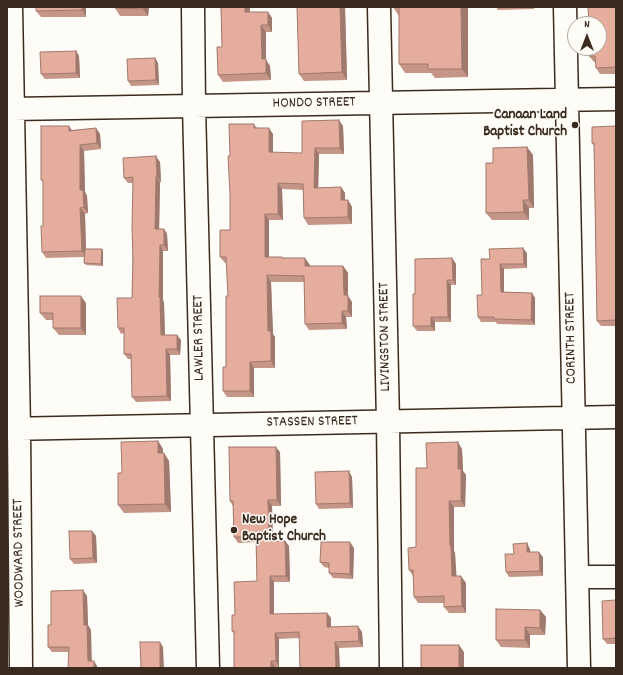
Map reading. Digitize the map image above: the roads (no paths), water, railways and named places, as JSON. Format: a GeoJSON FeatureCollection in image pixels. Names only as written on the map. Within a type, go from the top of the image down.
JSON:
{"type":"FeatureCollection","features":[{"type":"Feature","properties":{"kind":"street","name":"WOODWARD STREET"},"geometry":{"type":"LineString","coordinates":[[11,7],[13,429],[21,668]]}},
{"type":"Feature","properties":{"kind":"street","name":"LAWLER STREET"},"geometry":{"type":"LineString","coordinates":[[193,7],[194,106],[208,668]]}},
{"type":"Feature","properties":{"kind":"street","name":"LIVINGSTON STREET"},"geometry":{"type":"LineString","coordinates":[[379,7],[388,422],[391,668]]}},
{"type":"Feature","properties":{"kind":"street","name":"CORINTH STREET"},"geometry":{"type":"LineString","coordinates":[[566,7],[579,668]]}},
{"type":"Feature","properties":{"kind":"street","name":"HONDO STREET"},"geometry":{"type":"LineString","coordinates":[[12,109],[616,98]]}},
{"type":"Feature","properties":{"kind":"street","name":"STASSEN STREET"},"geometry":{"type":"LineString","coordinates":[[13,429],[616,417]]}},
{"type":"Feature","properties":{"kind":"street"},"geometry":{"type":"LineString","coordinates":[[578,577],[616,576]]}},
{"type":"Feature","properties":{"kind":"place","name":"Canaan Land Baptist Church"},"geometry":{"type":"Point","coordinates":[575,125]}},
{"type":"Feature","properties":{"kind":"place","name":"New Hope Baptist Church"},"geometry":{"type":"Point","coordinates":[234,530]}}]}
